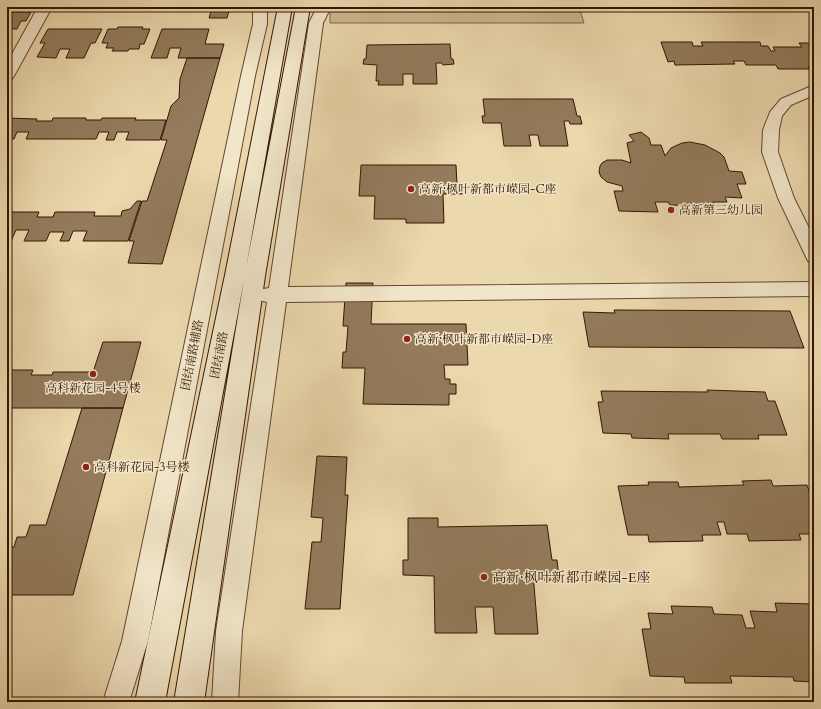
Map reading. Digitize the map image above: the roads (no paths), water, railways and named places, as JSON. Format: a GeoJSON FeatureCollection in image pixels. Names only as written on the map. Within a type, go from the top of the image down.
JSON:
{"type":"FeatureCollection","features":[{"type":"Feature","properties":{"kind":"main road","name":"团结南路"},"geometry":{"type":"LineString","coordinates":[[150,702],[232,290],[285,7]]}},
{"type":"Feature","properties":{"kind":"main road","name":"团结南路"},"geometry":{"type":"LineString","coordinates":[[189,702],[252,294],[302,7]]}},
{"type":"Feature","properties":{"kind":"street"},"geometry":{"type":"LineString","coordinates":[[7,76],[45,7]]}},
{"type":"Feature","properties":{"kind":"street","name":"团结南路辅路"},"geometry":{"type":"LineString","coordinates":[[116,702],[136,634],[248,76],[260,24],[260,7]]}},
{"type":"Feature","properties":{"kind":"street"},"geometry":{"type":"LineString","coordinates":[[225,702],[229,631],[316,23],[324,7]]}},
{"type":"Feature","properties":{"kind":"street"},"geometry":{"type":"LineString","coordinates":[[814,90],[786,102],[775,115],[771,130],[770,152],[781,186],[814,256]]}},
{"type":"Feature","properties":{"kind":"street"},"geometry":{"type":"LineString","coordinates":[[252,294],[814,289]]}},
{"type":"Feature","properties":{"kind":"place","name":"高新·枫叶新都市嵘园-C座"},"geometry":{"type":"Point","coordinates":[411,189]}},
{"type":"Feature","properties":{"kind":"place","name":"高新第三幼儿园"},"geometry":{"type":"Point","coordinates":[671,210]}},
{"type":"Feature","properties":{"kind":"place","name":"高新·枫叶新都市嵘园-D座"},"geometry":{"type":"Point","coordinates":[407,339]}},
{"type":"Feature","properties":{"kind":"place","name":"高科新花园-4号楼"},"geometry":{"type":"Point","coordinates":[93,374]}},
{"type":"Feature","properties":{"kind":"place","name":"高科新花园-3号楼"},"geometry":{"type":"Point","coordinates":[86,467]}},
{"type":"Feature","properties":{"kind":"place","name":"高新·枫叶新都市嵘园-E座"},"geometry":{"type":"Point","coordinates":[484,577]}}]}
